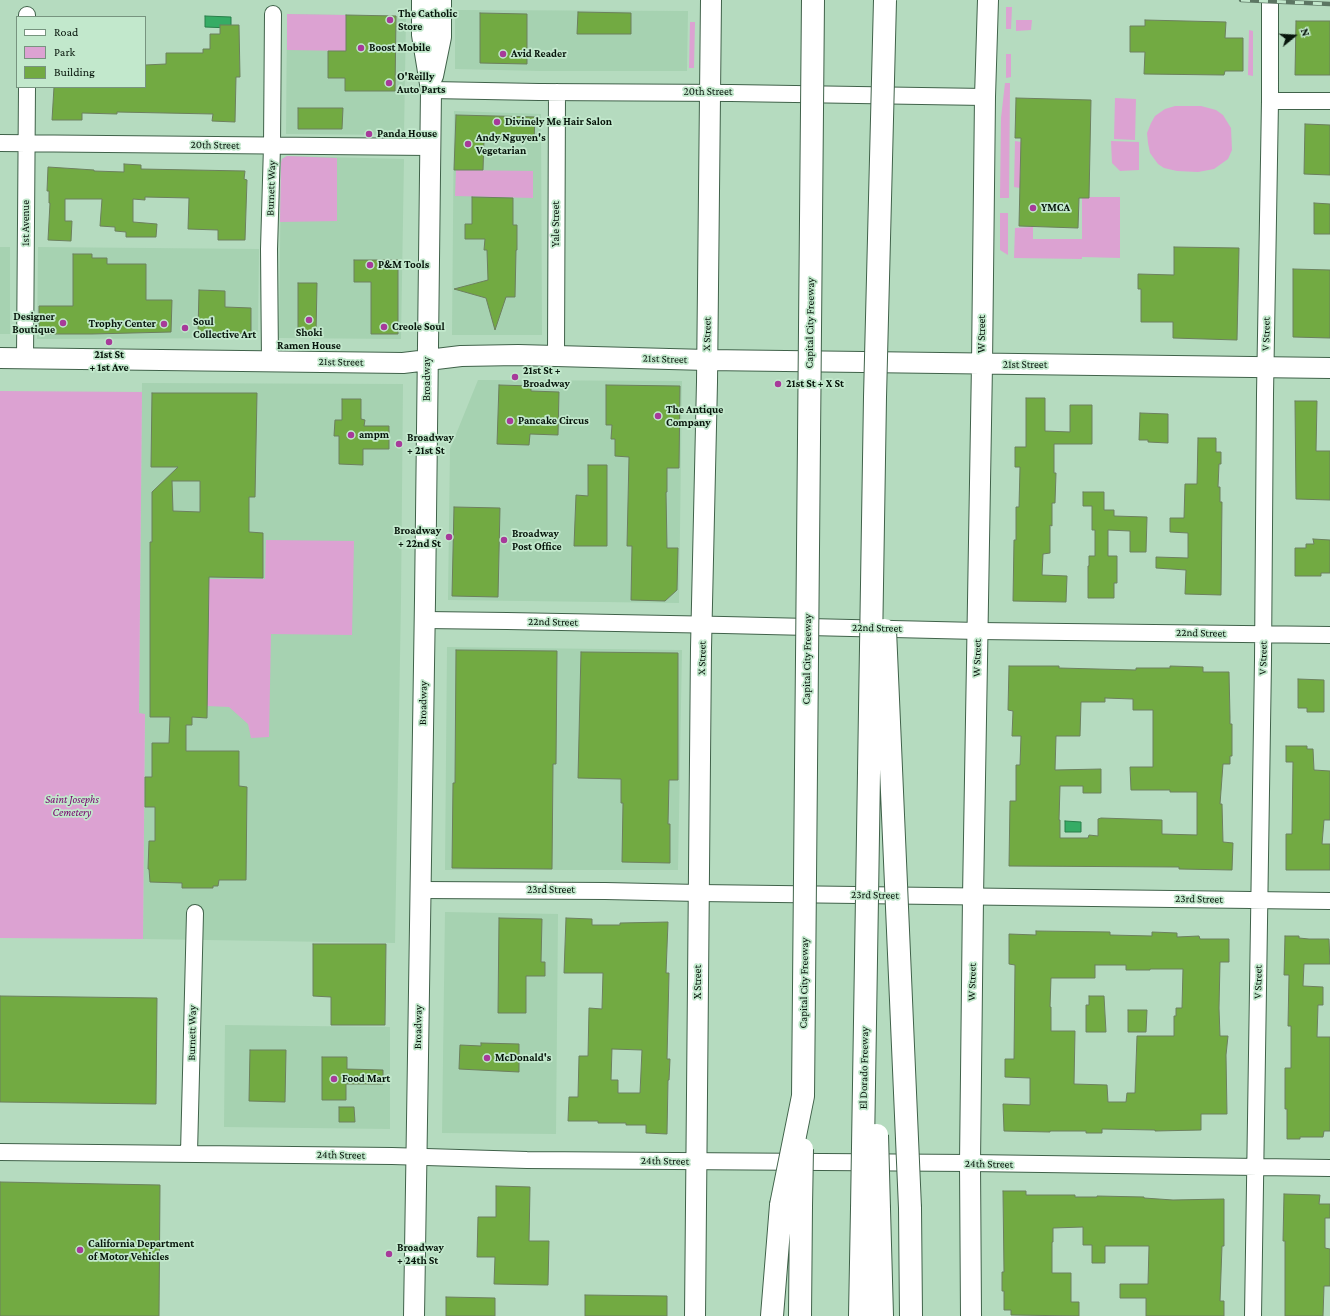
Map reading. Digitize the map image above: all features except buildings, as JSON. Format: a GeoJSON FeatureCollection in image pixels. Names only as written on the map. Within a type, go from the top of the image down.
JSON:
{"type":"FeatureCollection","features":[{"type":"Feature","properties":{"kind":"highway","name":"Capital City Freeway"},"geometry":{"type":"LineString","coordinates":[[772,1316],[791,1206],[803,1096],[813,0]]}},
{"type":"Feature","properties":{"kind":"highway"},"geometry":{"type":"LineString","coordinates":[[885,0],[875,398],[910,1208],[911,1316]]}},
{"type":"Feature","properties":{"kind":"highway","name":"El Dorado Freeway"},"geometry":{"type":"LineString","coordinates":[[860,1316],[871,1209],[869,820],[875,398]]}},
{"type":"Feature","properties":{"kind":"highway"},"geometry":{"type":"LineString","coordinates":[[791,1206],[800,1316]]}},
{"type":"Feature","properties":{"kind":"highway"},"geometry":{"type":"LineString","coordinates":[[871,1209],[882,1316]]}},
{"type":"Feature","properties":{"kind":"main road","name":"Broadway"},"geometry":{"type":"LineString","coordinates":[[422,0],[422,35],[431,90]]}},
{"type":"Feature","properties":{"kind":"main road","name":"Broadway"},"geometry":{"type":"LineString","coordinates":[[414,1316],[431,90],[441,38],[441,0]]}},
{"type":"Feature","properties":{"kind":"main road","name":"X Street"},"geometry":{"type":"LineString","coordinates":[[695,1316],[702,624],[712,0]]}},
{"type":"Feature","properties":{"kind":"main road","name":"W Street"},"geometry":{"type":"LineString","coordinates":[[971,1316],[970,1164],[973,897],[985,97],[988,0]]}},
{"type":"Feature","properties":{"kind":"main road","name":"21st Street"},"geometry":{"type":"LineString","coordinates":[[0,358],[403,363],[461,356],[556,355],[707,360],[1330,368]]}},
{"type":"Feature","properties":{"kind":"street","name":"V Street"},"geometry":{"type":"LineString","coordinates":[[1253,1316],[1263,634],[1265,367],[1270,100],[1270,0]]}},
{"type":"Feature","properties":{"kind":"street","name":"Burnett Way"},"geometry":{"type":"LineString","coordinates":[[270,361],[269,249],[272,146],[272,14]]}},
{"type":"Feature","properties":{"kind":"street","name":"1st Avenue"},"geometry":{"type":"LineString","coordinates":[[25,358],[27,88]]}},
{"type":"Feature","properties":{"kind":"street","name":"20th Street"},"geometry":{"type":"LineString","coordinates":[[431,90],[710,92],[985,97]]}},
{"type":"Feature","properties":{"kind":"street","name":"Yale Street"},"geometry":{"type":"LineString","coordinates":[[556,355],[557,92]]}},
{"type":"Feature","properties":{"kind":"street"},"geometry":{"type":"LineString","coordinates":[[1270,100],[1330,101]]}},
{"type":"Feature","properties":{"kind":"street","name":"20th Street"},"geometry":{"type":"LineString","coordinates":[[0,143],[430,147]]}},
{"type":"Feature","properties":{"kind":"street","name":"22nd Street"},"geometry":{"type":"LineString","coordinates":[[424,620],[702,624],[978,631],[1330,635]]}},
{"type":"Feature","properties":{"kind":"street","name":"23rd Street"},"geometry":{"type":"LineString","coordinates":[[421,890],[597,890],[699,893],[1330,901]]}},
{"type":"Feature","properties":{"kind":"street","name":"Burnett Way"},"geometry":{"type":"LineString","coordinates":[[189,1153],[195,913]]}},
{"type":"Feature","properties":{"kind":"street","name":"24th Street"},"geometry":{"type":"LineString","coordinates":[[0,1152],[376,1155],[528,1160],[1330,1168]]}},
{"type":"Feature","properties":{"kind":"shaded area"},"geometry":{"type":"Polygon","coordinates":[[[455,10],[688,11],[687,71],[540,71],[455,69],[455,10]]]}},
{"type":"Feature","properties":{"kind":"shaded area"},"geometry":{"type":"Polygon","coordinates":[[[287,14],[406,16],[404,135],[286,134],[287,14]]]}},
{"type":"Feature","properties":{"kind":"shaded area"},"geometry":{"type":"Polygon","coordinates":[[[205,16],[231,17],[231,28],[205,27],[205,16]]]}},
{"type":"Feature","properties":{"kind":"shaded area"},"geometry":{"type":"Polygon","coordinates":[[[454,111],[541,114],[542,335],[452,335],[454,111]]]}},
{"type":"Feature","properties":{"kind":"shaded area"},"geometry":{"type":"Polygon","coordinates":[[[287,156],[404,159],[401,339],[279,338],[281,163],[282,159],[287,156]]]}},
{"type":"Feature","properties":{"kind":"shaded area"},"geometry":{"type":"Polygon","coordinates":[[[0,247],[10,247],[10,334],[0,334],[0,247]]]}},
{"type":"Feature","properties":{"kind":"shaded area"},"geometry":{"type":"Polygon","coordinates":[[[38,247],[259,249],[258,338],[37,339],[38,247]]]}},
{"type":"Feature","properties":{"kind":"shaded area"},"geometry":{"type":"Polygon","coordinates":[[[478,380],[682,381],[679,603],[448,600],[450,449],[478,380]]]}},
{"type":"Feature","properties":{"kind":"shaded area"},"geometry":{"type":"Polygon","coordinates":[[[142,383],[403,384],[395,943],[143,939],[145,714],[139,714],[142,383]]]}},
{"type":"Feature","properties":{"kind":"shaded area"},"geometry":{"type":"Polygon","coordinates":[[[447,647],[682,650],[678,870],[445,870],[447,647]]]}},
{"type":"Feature","properties":{"kind":"shaded area"},"geometry":{"type":"Polygon","coordinates":[[[1065,821],[1081,822],[1081,832],[1065,832],[1065,821]]]}},
{"type":"Feature","properties":{"kind":"shaded area"},"geometry":{"type":"Polygon","coordinates":[[[445,912],[558,914],[556,1134],[442,1133],[445,912]]]}},
{"type":"Feature","properties":{"kind":"shaded area"},"geometry":{"type":"Polygon","coordinates":[[[225,1025],[390,1027],[390,1129],[224,1127],[225,1025]]]}},
{"type":"Feature","properties":{"kind":"green space"},"geometry":{"type":"Polygon","coordinates":[[[1006,7],[1012,7],[1011,29],[1006,29],[1006,7]]]}},
{"type":"Feature","properties":{"kind":"green space"},"geometry":{"type":"Polygon","coordinates":[[[287,14],[346,15],[346,51],[287,50],[287,14]]]}},
{"type":"Feature","properties":{"kind":"green space"},"geometry":{"type":"Polygon","coordinates":[[[1016,20],[1032,20],[1031,30],[1016,31],[1016,20]]]}},
{"type":"Feature","properties":{"kind":"green space"},"geometry":{"type":"Polygon","coordinates":[[[690,22],[695,22],[694,68],[689,68],[690,22]]]}},
{"type":"Feature","properties":{"kind":"green space"},"geometry":{"type":"Polygon","coordinates":[[[1249,30],[1253,31],[1253,76],[1248,75],[1249,30]]]}},
{"type":"Feature","properties":{"kind":"green space"},"geometry":{"type":"Polygon","coordinates":[[[1006,54],[1011,54],[1011,77],[1006,78],[1006,54]]]}},
{"type":"Feature","properties":{"kind":"green space"},"geometry":{"type":"Polygon","coordinates":[[[1005,83],[1010,83],[1009,198],[1000,198],[1001,118],[1005,83]]]}},
{"type":"Feature","properties":{"kind":"green space"},"geometry":{"type":"Polygon","coordinates":[[[1115,98],[1136,99],[1135,140],[1114,139],[1115,98]]]}},
{"type":"Feature","properties":{"kind":"green space"},"geometry":{"type":"Polygon","coordinates":[[[1175,106],[1201,106],[1216,110],[1223,115],[1231,128],[1232,150],[1228,159],[1214,169],[1198,172],[1177,171],[1164,168],[1158,164],[1150,153],[1147,133],[1155,116],[1165,109],[1175,106]]]}},
{"type":"Feature","properties":{"kind":"green space"},"geometry":{"type":"Polygon","coordinates":[[[1015,141],[1021,142],[1020,188],[1014,187],[1015,141]]]}},
{"type":"Feature","properties":{"kind":"green space"},"geometry":{"type":"Polygon","coordinates":[[[1111,141],[1139,142],[1139,170],[1120,171],[1112,163],[1111,141]]]}},
{"type":"Feature","properties":{"kind":"green space"},"geometry":{"type":"Polygon","coordinates":[[[287,156],[337,158],[337,221],[280,222],[281,163],[282,159],[287,156]]]}},
{"type":"Feature","properties":{"kind":"green space"},"geometry":{"type":"Polygon","coordinates":[[[456,170],[533,171],[533,198],[455,196],[456,170]]]}},
{"type":"Feature","properties":{"kind":"green space"},"geometry":{"type":"Polygon","coordinates":[[[1082,197],[1120,197],[1120,258],[1014,258],[1015,228],[1033,227],[1033,239],[1082,239],[1082,197]]]}},
{"type":"Feature","properties":{"kind":"green space"},"geometry":{"type":"Polygon","coordinates":[[[1000,213],[1008,213],[1008,255],[1000,250],[1000,213]]]}},
{"type":"Feature","properties":{"kind":"green space","name":"Saint Josephs Cemetery"},"geometry":{"type":"Polygon","coordinates":[[[0,391],[142,392],[139,713],[145,714],[143,939],[0,938],[0,391]]]}},
{"type":"Feature","properties":{"kind":"green space"},"geometry":{"type":"Polygon","coordinates":[[[266,540],[354,541],[352,635],[271,634],[269,737],[251,738],[248,724],[229,707],[207,706],[208,579],[265,579],[266,540]]]}},
{"type":"Feature","properties":{"kind":"railway"},"geometry":{"type":"LineString","coordinates":[[1241,0],[1330,4]]}},
{"type":"Feature","properties":{"kind":"place","name":"The Catholic Store"},"geometry":{"type":"Point","coordinates":[390,20]}},
{"type":"Feature","properties":{"kind":"place","name":"Boost Mobile"},"geometry":{"type":"Point","coordinates":[361,48]}},
{"type":"Feature","properties":{"kind":"place","name":"Avid Reader"},"geometry":{"type":"Point","coordinates":[503,54]}},
{"type":"Feature","properties":{"kind":"place","name":"O'Reilly Auto Parts"},"geometry":{"type":"Point","coordinates":[389,83]}},
{"type":"Feature","properties":{"kind":"place","name":"Divinely Me Hair Salon"},"geometry":{"type":"Point","coordinates":[497,122]}},
{"type":"Feature","properties":{"kind":"place","name":"Panda House"},"geometry":{"type":"Point","coordinates":[369,134]}},
{"type":"Feature","properties":{"kind":"place","name":"Andy Nguyen's Vegetarian"},"geometry":{"type":"Point","coordinates":[468,144]}},
{"type":"Feature","properties":{"kind":"place","name":"YMCA"},"geometry":{"type":"Point","coordinates":[1033,208]}},
{"type":"Feature","properties":{"kind":"place","name":"P&M Tools"},"geometry":{"type":"Point","coordinates":[370,265]}},
{"type":"Feature","properties":{"kind":"place","name":"Shoki Ramen House"},"geometry":{"type":"Point","coordinates":[309,320]}},
{"type":"Feature","properties":{"kind":"place","name":"Designer Boutique"},"geometry":{"type":"Point","coordinates":[63,323]}},
{"type":"Feature","properties":{"kind":"place","name":"Trophy Center"},"geometry":{"type":"Point","coordinates":[164,324]}},
{"type":"Feature","properties":{"kind":"place","name":"Creole Soul"},"geometry":{"type":"Point","coordinates":[384,327]}},
{"type":"Feature","properties":{"kind":"place","name":"Soul Collective Art"},"geometry":{"type":"Point","coordinates":[185,328]}},
{"type":"Feature","properties":{"kind":"place","name":"21st St + 1st Ave"},"geometry":{"type":"Point","coordinates":[109,342]}},
{"type":"Feature","properties":{"kind":"place","name":"21st St + Broadway"},"geometry":{"type":"Point","coordinates":[515,377]}},
{"type":"Feature","properties":{"kind":"place","name":"21st St + X St"},"geometry":{"type":"Point","coordinates":[778,384]}},
{"type":"Feature","properties":{"kind":"place","name":"The Antique Company"},"geometry":{"type":"Point","coordinates":[658,416]}},
{"type":"Feature","properties":{"kind":"place","name":"Pancake Circus"},"geometry":{"type":"Point","coordinates":[510,421]}},
{"type":"Feature","properties":{"kind":"place","name":"ampm"},"geometry":{"type":"Point","coordinates":[351,435]}},
{"type":"Feature","properties":{"kind":"place","name":"Broadway + 21st St"},"geometry":{"type":"Point","coordinates":[399,444]}},
{"type":"Feature","properties":{"kind":"place","name":"Broadway + 22nd St"},"geometry":{"type":"Point","coordinates":[449,537]}},
{"type":"Feature","properties":{"kind":"place","name":"Broadway Post Office"},"geometry":{"type":"Point","coordinates":[504,540]}},
{"type":"Feature","properties":{"kind":"place","name":"McDonald's"},"geometry":{"type":"Point","coordinates":[487,1058]}},
{"type":"Feature","properties":{"kind":"place","name":"Food Mart"},"geometry":{"type":"Point","coordinates":[334,1079]}},
{"type":"Feature","properties":{"kind":"place","name":"California Department of Motor Vehicles"},"geometry":{"type":"Point","coordinates":[80,1250]}},
{"type":"Feature","properties":{"kind":"place","name":"Broadway + 24th St"},"geometry":{"type":"Point","coordinates":[389,1254]}}]}
